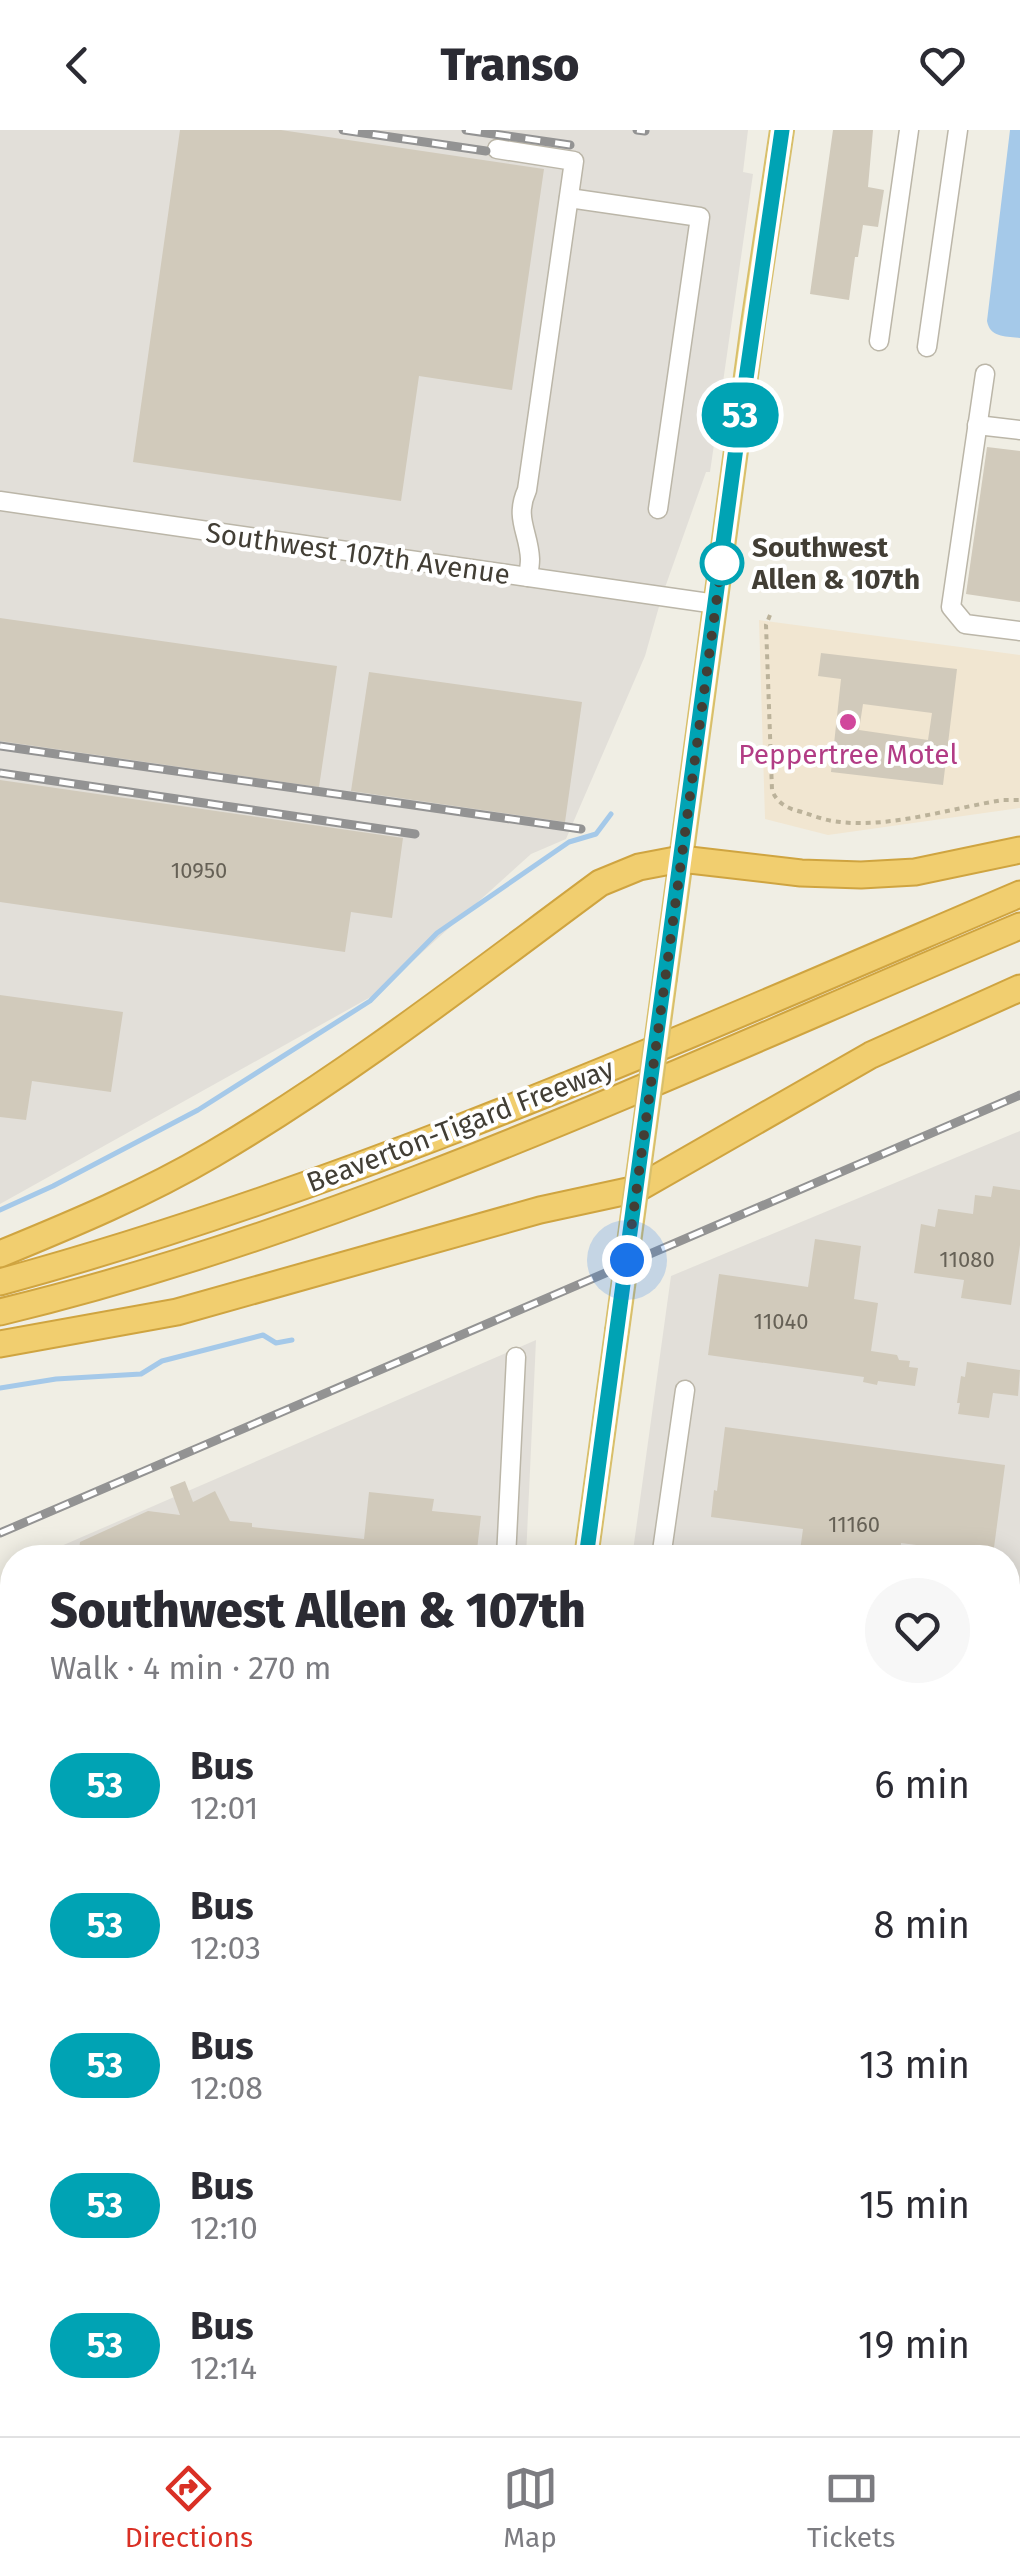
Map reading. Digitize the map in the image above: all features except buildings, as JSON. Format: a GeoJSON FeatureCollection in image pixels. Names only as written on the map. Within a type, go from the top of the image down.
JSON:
{"type":"FeatureCollection","features":[{"type":"Feature","properties":{"kind":"highway"},"geometry":{"type":"LineString","coordinates":[[0,1254],[91,1216],[215,1153],[334,1078],[600,883],[639,867],[681,859],[802,873],[861,875],[915,872],[1020,850]]}},
{"type":"Feature","properties":{"kind":"highway","name":"Beaverton-Tigard Freeway"},"geometry":{"type":"LineString","coordinates":[[0,1282],[181,1228],[426,1142],[1020,894]]}},
{"type":"Feature","properties":{"kind":"highway","name":"Beaverton-Tigard Freeway"},"geometry":{"type":"LineString","coordinates":[[0,1312],[190,1259],[381,1194],[706,1061],[1020,926]]}},
{"type":"Feature","properties":{"kind":"highway"},"geometry":{"type":"LineString","coordinates":[[0,1344],[177,1312],[540,1210],[637,1189],[872,1055],[1020,988]]}},
{"type":"Feature","properties":{"kind":"main road"},"geometry":{"type":"LineString","coordinates":[[588,1545],[782,130]]}},
{"type":"Feature","properties":{"kind":"street"},"geometry":{"type":"LineString","coordinates":[[879,340],[909,130]]}},
{"type":"Feature","properties":{"kind":"street"},"geometry":{"type":"LineString","coordinates":[[927,347],[958,130]]}},
{"type":"Feature","properties":{"kind":"street"},"geometry":{"type":"LineString","coordinates":[[496,150],[574,161],[527,490],[520,504],[530,559],[528,577]]}},
{"type":"Feature","properties":{"kind":"street"},"geometry":{"type":"LineString","coordinates":[[569,198],[700,217],[658,509]]}},
{"type":"Feature","properties":{"kind":"street"},"geometry":{"type":"LineString","coordinates":[[985,374],[951,608],[964,624],[1020,631]]}},
{"type":"Feature","properties":{"kind":"street"},"geometry":{"type":"LineString","coordinates":[[977,425],[1020,430]]}},
{"type":"Feature","properties":{"kind":"street","name":"Southwest 107th Avenue"},"geometry":{"type":"LineString","coordinates":[[0,501],[716,604]]}},
{"type":"Feature","properties":{"kind":"street"},"geometry":{"type":"LineString","coordinates":[[507,1545],[516,1357]]}},
{"type":"Feature","properties":{"kind":"street"},"geometry":{"type":"LineString","coordinates":[[663,1545],[684,1390]]}},
{"type":"Feature","properties":{"kind":"path"},"geometry":{"type":"LineString","coordinates":[[770,615],[766,625],[772,790],[782,804],[812,816],[851,822],[893,820],[1020,800]]}},
{"type":"Feature","properties":{"kind":"shaded area"},"geometry":{"type":"Polygon","coordinates":[[[0,130],[748,130],[743,172],[753,174],[710,472],[706,472],[662,596],[645,656],[566,839],[531,854],[376,994],[0,1204],[0,130]]]}},
{"type":"Feature","properties":{"kind":"shaded area"},"geometry":{"type":"Polygon","coordinates":[[[759,620],[1020,655],[1020,808],[828,835],[765,819],[759,620]]]}},
{"type":"Feature","properties":{"kind":"shaded area"},"geometry":{"type":"Polygon","coordinates":[[[1020,1131],[1020,1545],[634,1545],[671,1276],[1020,1131]]]}},
{"type":"Feature","properties":{"kind":"shaded area"},"geometry":{"type":"Polygon","coordinates":[[[536,1340],[527,1545],[64,1545],[536,1340]]]}},
{"type":"Feature","properties":{"kind":"water"},"geometry":{"type":"Polygon","coordinates":[[[1010,130],[1020,130],[1020,338],[995,333],[987,321],[1010,130]]]}},
{"type":"Feature","properties":{"kind":"waterway"},"geometry":{"type":"LineString","coordinates":[[0,1210],[198,1110],[370,1001],[437,933],[569,842],[596,834],[611,814]]}},
{"type":"Feature","properties":{"kind":"waterway"},"geometry":{"type":"LineString","coordinates":[[0,1388],[56,1379],[141,1374],[162,1361],[263,1335],[276,1343],[292,1340]]}},
{"type":"Feature","properties":{"kind":"railway"},"geometry":{"type":"LineString","coordinates":[[343,130],[486,151]]}},
{"type":"Feature","properties":{"kind":"railway"},"geometry":{"type":"LineString","coordinates":[[466,130],[570,145]]}},
{"type":"Feature","properties":{"kind":"railway"},"geometry":{"type":"LineString","coordinates":[[637,130],[645,131]]}},
{"type":"Feature","properties":{"kind":"railway"},"geometry":{"type":"LineString","coordinates":[[0,746],[581,829]]}},
{"type":"Feature","properties":{"kind":"railway"},"geometry":{"type":"LineString","coordinates":[[0,773],[415,834]]}},
{"type":"Feature","properties":{"kind":"railway"},"geometry":{"type":"LineString","coordinates":[[0,1533],[1020,1095]]}},
{"type":"Feature","properties":{"kind":"bus line","name":"53"},"geometry":{"type":"LineString","coordinates":[[588,1545],[782,130]]}},
{"type":"Feature","properties":{"kind":"place","name":"Southwest Allen & 107th"},"geometry":{"type":"Point","coordinates":[722,563]}},
{"type":"Feature","properties":{"kind":"place","name":"Peppertree Motel"},"geometry":{"type":"Point","coordinates":[848,722]}},
{"type":"Feature","properties":{"kind":"route"},"geometry":{"type":"LineString","coordinates":[[627,1260],[722,563]]}}]}
